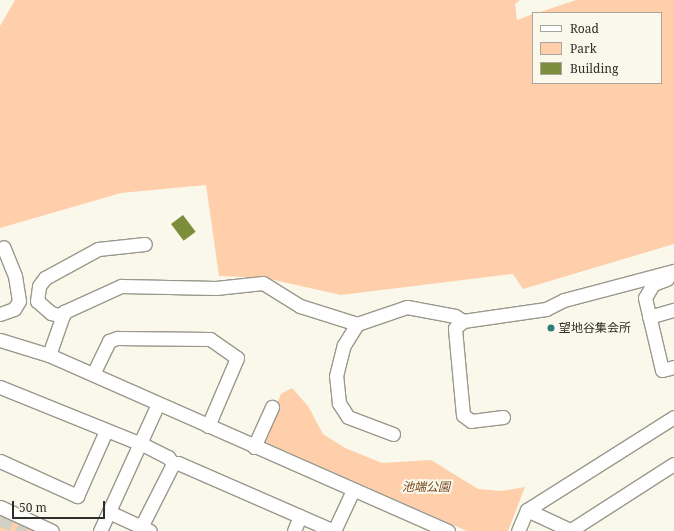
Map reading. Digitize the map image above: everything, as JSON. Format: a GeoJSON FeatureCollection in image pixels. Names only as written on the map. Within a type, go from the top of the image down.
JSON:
{"type":"FeatureCollection","features":[{"type":"Feature","properties":{"kind":"street"},"geometry":{"type":"LineString","coordinates":[[63,316],[51,313],[37,301],[39,286],[45,278],[98,249],[145,244]]}},
{"type":"Feature","properties":{"kind":"street"},"geometry":{"type":"LineString","coordinates":[[0,314],[14,309],[19,301],[15,276],[3,247]]}},
{"type":"Feature","properties":{"kind":"street"},"geometry":{"type":"LineString","coordinates":[[503,417],[471,421],[463,415],[455,328],[462,321],[546,309],[564,300],[674,270]]}},
{"type":"Feature","properties":{"kind":"street"},"geometry":{"type":"LineString","coordinates":[[674,276],[647,290],[645,298],[662,370],[674,367]]}},
{"type":"Feature","properties":{"kind":"street"},"geometry":{"type":"LineString","coordinates":[[49,355],[64,312],[121,286],[216,288],[264,283],[300,306],[357,324],[407,307],[455,316],[462,321]]}},
{"type":"Feature","properties":{"kind":"street"},"geometry":{"type":"LineString","coordinates":[[649,317],[674,310]]}},
{"type":"Feature","properties":{"kind":"street"},"geometry":{"type":"LineString","coordinates":[[357,324],[344,345],[336,376],[339,403],[348,417],[393,434]]}},
{"type":"Feature","properties":{"kind":"street"},"geometry":{"type":"LineString","coordinates":[[93,374],[109,341],[117,338],[210,339],[237,358],[208,426]]}},
{"type":"Feature","properties":{"kind":"street"},"geometry":{"type":"LineString","coordinates":[[0,340],[49,355],[254,447],[448,531]]}},
{"type":"Feature","properties":{"kind":"street"},"geometry":{"type":"LineString","coordinates":[[0,387],[168,457],[172,464]]}},
{"type":"Feature","properties":{"kind":"street"},"geometry":{"type":"LineString","coordinates":[[100,531],[158,404]]}},
{"type":"Feature","properties":{"kind":"street"},"geometry":{"type":"LineString","coordinates":[[254,447],[272,407]]}},
{"type":"Feature","properties":{"kind":"street"},"geometry":{"type":"LineString","coordinates":[[518,531],[527,510],[674,417]]}},
{"type":"Feature","properties":{"kind":"street"},"geometry":{"type":"LineString","coordinates":[[0,461],[77,496],[106,431]]}},
{"type":"Feature","properties":{"kind":"street"},"geometry":{"type":"LineString","coordinates":[[172,464],[178,463],[334,531],[353,490]]}},
{"type":"Feature","properties":{"kind":"street"},"geometry":{"type":"LineString","coordinates":[[109,512],[146,529],[172,464]]}},
{"type":"Feature","properties":{"kind":"street"},"geometry":{"type":"LineString","coordinates":[[527,510],[572,531],[674,464]]}},
{"type":"Feature","properties":{"kind":"street"},"geometry":{"type":"LineString","coordinates":[[0,507],[52,531]]}},
{"type":"Feature","properties":{"kind":"street"},"geometry":{"type":"LineString","coordinates":[[294,531],[300,516]]}},
{"type":"Feature","properties":{"kind":"green space"},"geometry":{"type":"Polygon","coordinates":[[[15,0],[520,0],[515,4],[517,20],[532,14],[532,84],[662,84],[662,12],[540,12],[576,0],[674,0],[674,244],[523,289],[513,274],[341,295],[265,278],[219,276],[206,185],[121,193],[0,228],[0,26],[15,0]]]}},
{"type":"Feature","properties":{"kind":"green space","name":"池端公園"},"geometry":{"type":"Polygon","coordinates":[[[292,388],[308,406],[323,434],[345,448],[382,463],[431,460],[478,489],[502,491],[525,487],[508,531],[467,531],[265,442],[263,437],[281,394],[292,388]]]}},
{"type":"Feature","properties":{"kind":"green space"},"geometry":{"type":"Polygon","coordinates":[[[0,514],[37,531],[0,531],[0,514]]]}},
{"type":"Feature","properties":{"kind":"building"},"geometry":{"type":"Polygon","coordinates":[[[183,215],[196,232],[184,241],[171,224],[183,215]]]}},
{"type":"Feature","properties":{"kind":"tunnel"},"geometry":{"type":"LineString","coordinates":[[0,519],[26,531]]}},
{"type":"Feature","properties":{"kind":"place","name":"望地谷集会所"},"geometry":{"type":"Point","coordinates":[551,328]}}]}
